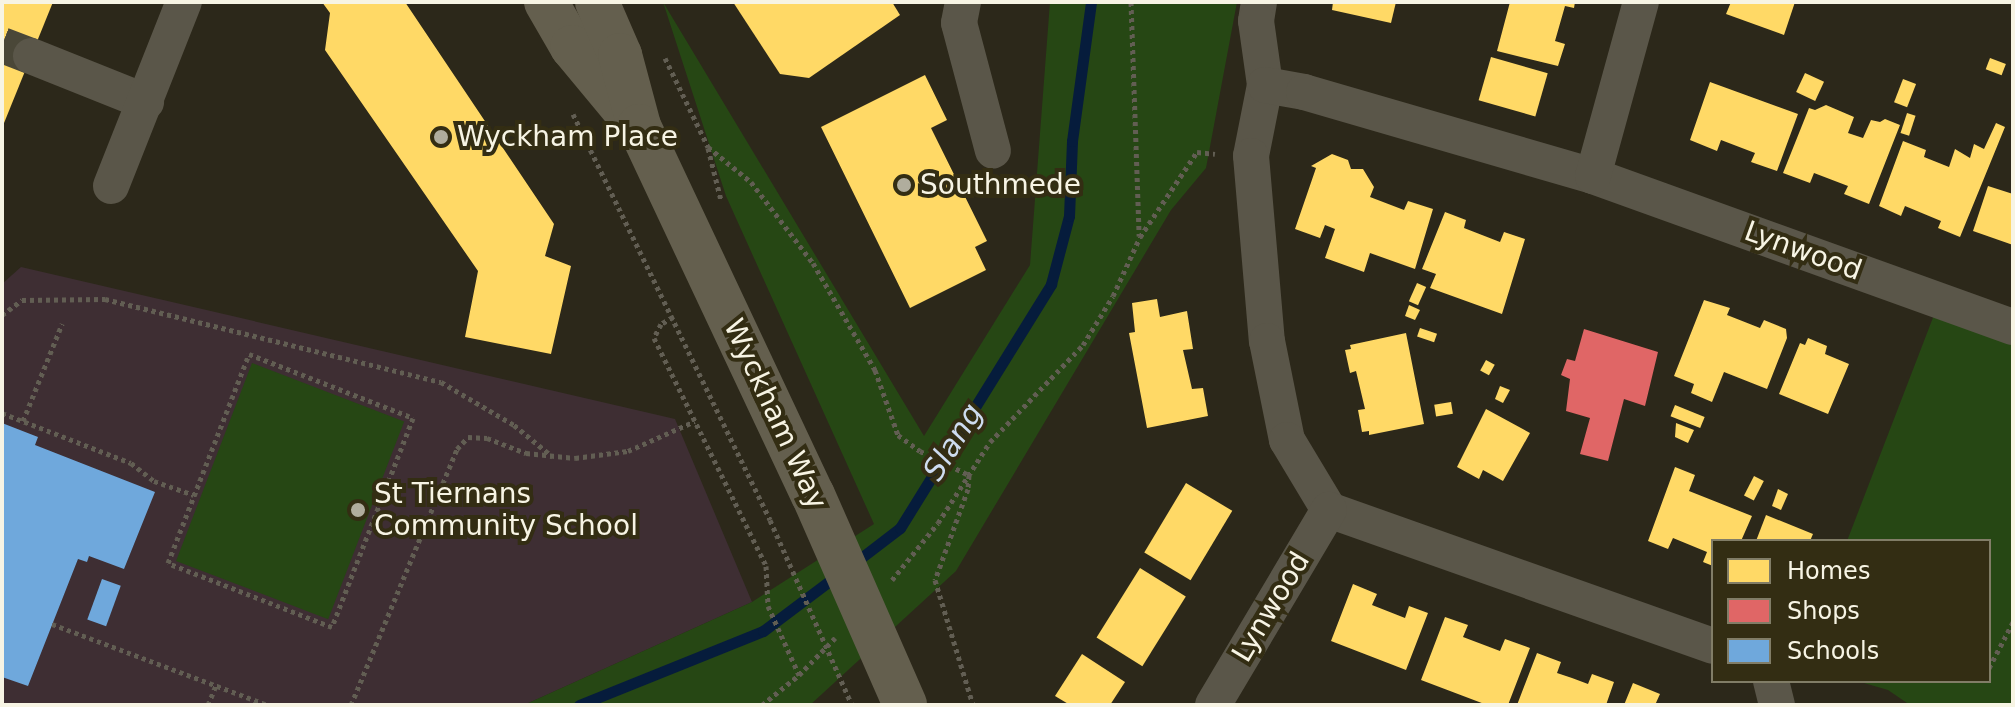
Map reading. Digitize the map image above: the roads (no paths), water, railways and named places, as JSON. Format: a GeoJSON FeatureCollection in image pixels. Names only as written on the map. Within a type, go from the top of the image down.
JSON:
{"type":"FeatureCollection","features":[{"type":"Feature","properties":{"kind":"main road","name":"Wyckham Way"},"geometry":{"type":"LineString","coordinates":[[546,2],[572,47],[608,95],[639,126]]}},
{"type":"Feature","properties":{"kind":"main road","name":"Wyckham Way"},"geometry":{"type":"LineString","coordinates":[[597,2],[620,55],[639,126],[813,495],[905,705]]}},
{"type":"Feature","properties":{"kind":"street"},"geometry":{"type":"LineString","coordinates":[[111,186],[184,2]]}},
{"type":"Feature","properties":{"kind":"street"},"geometry":{"type":"LineString","coordinates":[[963,2],[959,23],[993,151]]}},
{"type":"Feature","properties":{"kind":"street"},"geometry":{"type":"LineString","coordinates":[[1259,2],[1256,21],[1265,85],[1251,156],[1267,341],[1287,440],[1329,510],[1711,645]]}},
{"type":"Feature","properties":{"kind":"street"},"geometry":{"type":"LineString","coordinates":[[1593,176],[1641,2]]}},
{"type":"Feature","properties":{"kind":"street"},"geometry":{"type":"LineString","coordinates":[[31,56],[146,102]]}},
{"type":"Feature","properties":{"kind":"street","name":"Lynwood"},"geometry":{"type":"LineString","coordinates":[[1265,85],[1304,92],[1593,176],[2013,327]]}},
{"type":"Feature","properties":{"kind":"street","name":"Lynwood"},"geometry":{"type":"LineString","coordinates":[[1213,705],[1329,510]]}},
{"type":"Feature","properties":{"kind":"street"},"geometry":{"type":"LineString","coordinates":[[1772,683],[1777,705]]}},
{"type":"Feature","properties":{"kind":"waterway","name":"Slang"},"geometry":{"type":"LineString","coordinates":[[853,564],[900,528],[1051,284],[1069,216],[1072,141],[1091,2]]}},
{"type":"Feature","properties":{"kind":"waterway","name":"Slang"},"geometry":{"type":"LineString","coordinates":[[579,705],[763,631],[839,574]]}},
{"type":"Feature","properties":{"kind":"tunnel"},"geometry":{"type":"LineString","coordinates":[[2,45],[31,56]]}},
{"type":"Feature","properties":{"kind":"place","name":"Wyckham Place"},"geometry":{"type":"Point","coordinates":[441,137]}},
{"type":"Feature","properties":{"kind":"place","name":"Southmede"},"geometry":{"type":"Point","coordinates":[904,185]}},
{"type":"Feature","properties":{"kind":"place","name":"St Tiernans Community School"},"geometry":{"type":"Point","coordinates":[358,510]}}]}
